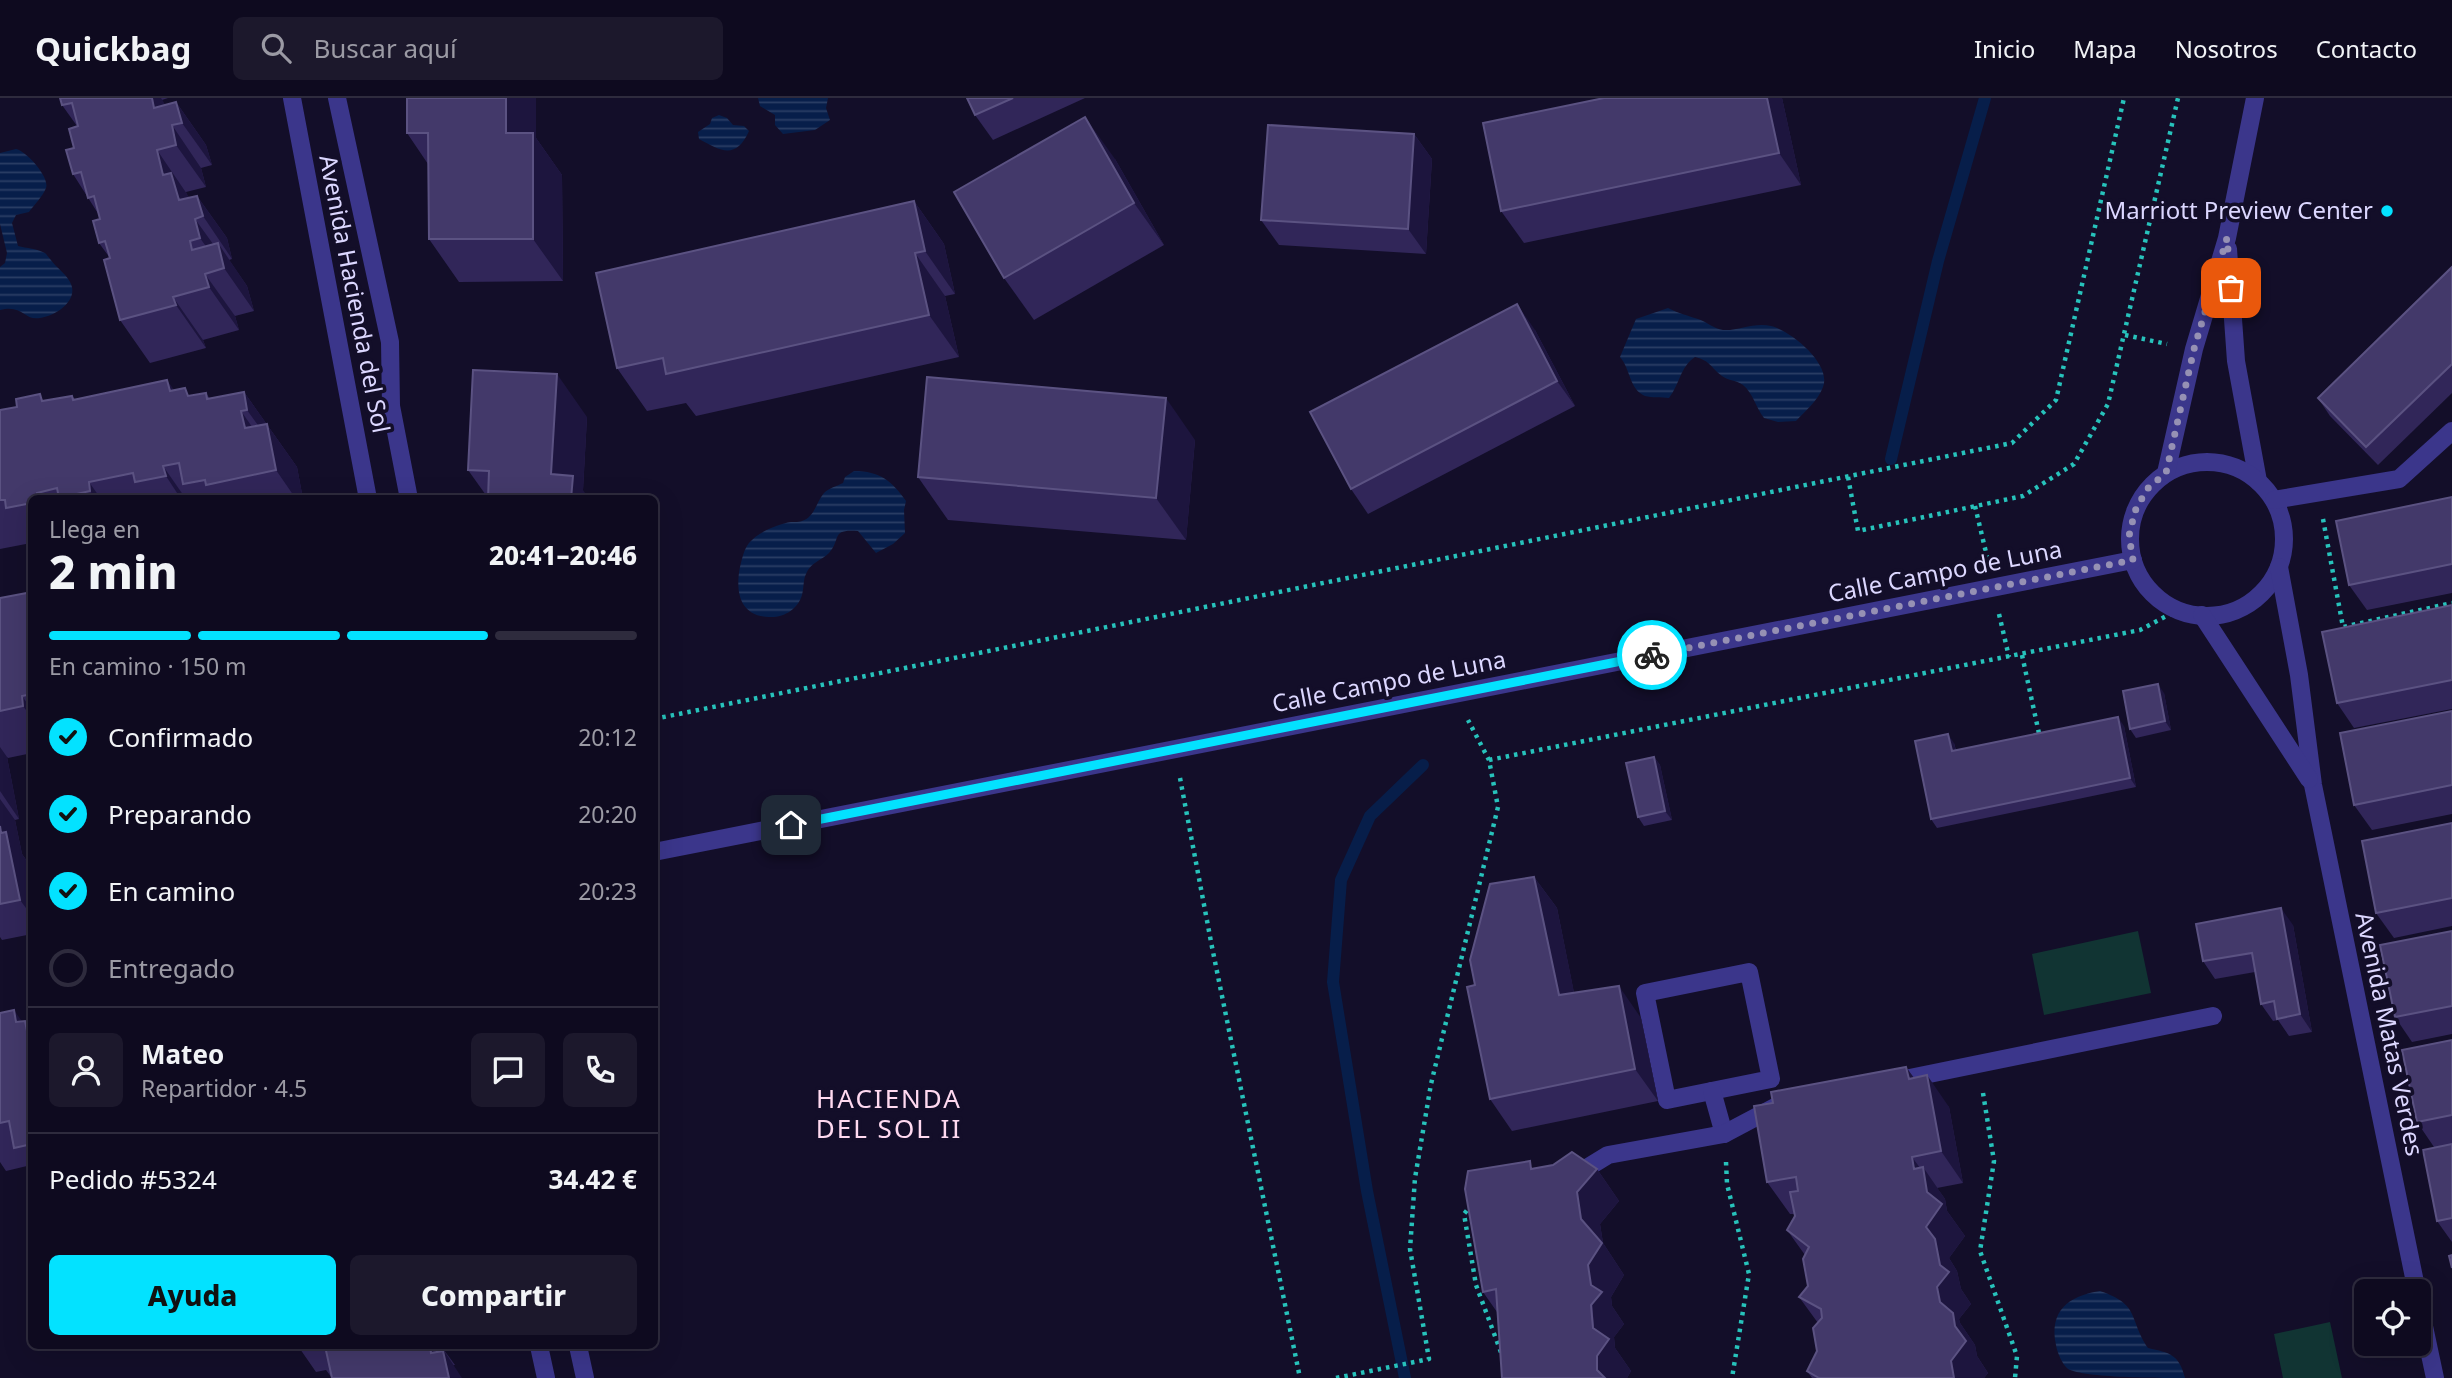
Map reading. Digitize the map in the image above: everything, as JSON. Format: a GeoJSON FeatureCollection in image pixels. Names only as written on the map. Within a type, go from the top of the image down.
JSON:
{"type":"FeatureCollection","features":[{"type":"Feature","properties":{"kind":"street","name":"Avenida Hacienda del Sol"},"geometry":{"type":"LineString","coordinates":[[292,98],[367,495]]}},
{"type":"Feature","properties":{"kind":"street","name":"Avenida Hacienda del Sol"},"geometry":{"type":"LineString","coordinates":[[337,98],[390,342],[391,406],[408,495]]}},
{"type":"Feature","properties":{"kind":"street"},"geometry":{"type":"LineString","coordinates":[[2166,473],[2194,349],[2227,238],[2255,98]]}},
{"type":"Feature","properties":{"kind":"street"},"geometry":{"type":"LineString","coordinates":[[2227,238],[2236,361],[2258,481]]}},
{"type":"Feature","properties":{"kind":"street"},"geometry":{"type":"LineString","coordinates":[[2274,500],[2399,479],[2452,431]]}},
{"type":"Feature","properties":{"kind":"street"},"geometry":{"type":"LineString","coordinates":[[2213,462],[2238,468],[2258,481],[2274,500],[2283,522],[2284,545],[2279,567],[2266,588],[2248,604],[2226,613],[2202,615],[2178,610],[2158,598],[2142,581],[2133,560],[2129,536],[2135,511],[2147,489],[2166,473],[2189,463],[2213,462]]}},
{"type":"Feature","properties":{"kind":"street","name":"Calle Campo de Luna"},"geometry":{"type":"LineString","coordinates":[[658,851],[2133,560]]}},
{"type":"Feature","properties":{"kind":"street","name":"Avenida Matas Verdes"},"geometry":{"type":"LineString","coordinates":[[2279,567],[2299,675],[2313,785],[2414,1279]]}},
{"type":"Feature","properties":{"kind":"street","name":"Avenida Matas Verdes"},"geometry":{"type":"LineString","coordinates":[[2202,615],[2313,785]]}},
{"type":"Feature","properties":{"kind":"street"},"geometry":{"type":"LineString","coordinates":[[1749,972],[1771,1079],[1712,1091],[1667,1100],[1645,993],[1749,972]]}},
{"type":"Feature","properties":{"kind":"street"},"geometry":{"type":"LineString","coordinates":[[1873,1085],[2213,1016]]}},
{"type":"Feature","properties":{"kind":"street"},"geometry":{"type":"LineString","coordinates":[[1712,1091],[1724,1134]]}},
{"type":"Feature","properties":{"kind":"street"},"geometry":{"type":"LineString","coordinates":[[1553,1174],[1577,1174],[1608,1155],[1724,1134],[1782,1104],[1795,1101]]}},
{"type":"Feature","properties":{"kind":"street"},"geometry":{"type":"LineString","coordinates":[[541,1349],[546,1378]]}},
{"type":"Feature","properties":{"kind":"street"},"geometry":{"type":"LineString","coordinates":[[579,1349],[585,1378]]}},
{"type":"Feature","properties":{"kind":"street"},"geometry":{"type":"LineString","coordinates":[[2430,1356],[2435,1378]]}},
{"type":"Feature","properties":{"kind":"path"},"geometry":{"type":"LineString","coordinates":[[658,718],[2012,443],[2056,400],[2124,98]]}},
{"type":"Feature","properties":{"kind":"path"},"geometry":{"type":"LineString","coordinates":[[1848,477],[1858,531],[2023,496],[2074,464],[2108,404],[2178,98]]}},
{"type":"Feature","properties":{"kind":"path"},"geometry":{"type":"LineString","coordinates":[[2318,494],[2343,627],[2452,603]]}},
{"type":"Feature","properties":{"kind":"path"},"geometry":{"type":"LineString","coordinates":[[1489,760],[2140,630],[2178,610]]}},
{"type":"Feature","properties":{"kind":"path"},"geometry":{"type":"LineString","coordinates":[[2022,655],[2043,749]]}},
{"type":"Feature","properties":{"kind":"path"},"geometry":{"type":"LineString","coordinates":[[1336,1378],[1429,1359],[1410,1249],[1415,1178],[1431,1084],[1498,807],[1489,760],[1454,694]]}},
{"type":"Feature","properties":{"kind":"path"},"geometry":{"type":"LineString","coordinates":[[1175,750],[1300,1378]]}},
{"type":"Feature","properties":{"kind":"path"},"geometry":{"type":"LineString","coordinates":[[1978,1064],[1994,1161],[1980,1251],[2017,1356],[2015,1378]]}},
{"type":"Feature","properties":{"kind":"path"},"geometry":{"type":"LineString","coordinates":[[1724,1134],[1727,1184],[1749,1274],[1732,1378]]}},
{"type":"Feature","properties":{"kind":"path"},"geometry":{"type":"LineString","coordinates":[[1479,1194],[1464,1214],[1476,1285],[1492,1334],[1507,1367]]}},
{"type":"Feature","properties":{"kind":"green space"},"geometry":{"type":"Polygon","coordinates":[[[2138,931],[2151,993],[2044,1015],[2032,954],[2138,931]]]}},
{"type":"Feature","properties":{"kind":"green space"},"geometry":{"type":"Polygon","coordinates":[[[2330,1322],[2342,1378],[2283,1378],[2274,1334],[2330,1322]]]}},
{"type":"Feature","properties":{"kind":"water"},"geometry":{"type":"Polygon","coordinates":[[[758,98],[828,98],[826,108],[830,120],[815,130],[783,134],[775,125],[775,115],[760,106],[758,98]]]}},
{"type":"Feature","properties":{"kind":"water"},"geometry":{"type":"Polygon","coordinates":[[[719,115],[727,118],[733,125],[744,126],[749,131],[739,146],[721,149],[699,139],[698,132],[719,115]]]}},
{"type":"Feature","properties":{"kind":"water"},"geometry":{"type":"Polygon","coordinates":[[[16,149],[36,165],[46,183],[43,194],[29,212],[16,215],[12,223],[18,246],[45,253],[70,282],[72,289],[72,295],[65,306],[40,318],[30,317],[14,309],[0,310],[0,267],[5,263],[7,253],[0,224],[0,153],[16,149]]]}},
{"type":"Feature","properties":{"kind":"water"},"geometry":{"type":"Polygon","coordinates":[[[1668,308],[1723,330],[1759,325],[1771,326],[1789,334],[1808,350],[1821,368],[1824,378],[1821,392],[1796,421],[1778,422],[1764,418],[1743,385],[1724,378],[1707,362],[1695,357],[1686,366],[1669,398],[1645,396],[1636,389],[1620,357],[1636,319],[1668,308]]]}},
{"type":"Feature","properties":{"kind":"water"},"geometry":{"type":"Polygon","coordinates":[[[854,471],[878,475],[901,494],[906,501],[905,533],[893,544],[876,553],[858,531],[843,531],[829,553],[808,570],[802,595],[794,608],[775,617],[759,616],[752,612],[742,601],[738,585],[744,551],[749,543],[774,527],[806,519],[813,513],[824,493],[843,483],[845,477],[854,471]]]}},
{"type":"Feature","properties":{"kind":"water"},"geometry":{"type":"Polygon","coordinates":[[[2100,1291],[2113,1296],[2128,1307],[2148,1348],[2162,1351],[2176,1359],[2185,1378],[2106,1376],[2077,1372],[2066,1367],[2056,1345],[2055,1323],[2058,1314],[2070,1301],[2100,1291]]]}},
{"type":"Feature","properties":{"kind":"building"},"geometry":{"type":"Polygon","coordinates":[[[60,98],[152,98],[154,108],[176,102],[182,123],[172,125],[176,145],[157,150],[163,175],[171,173],[179,200],[197,196],[203,216],[195,219],[200,238],[190,241],[192,250],[218,243],[224,268],[205,274],[209,287],[173,297],[176,305],[120,320],[104,260],[110,258],[105,241],[99,243],[93,221],[100,219],[94,196],[88,198],[81,172],[73,174],[66,150],[74,148],[69,129],[78,126],[72,103],[62,105],[60,98]]]}},
{"type":"Feature","properties":{"kind":"building"},"geometry":{"type":"Polygon","coordinates":[[[407,98],[506,98],[506,133],[533,133],[533,239],[429,239],[428,133],[407,133],[407,98]]]}},
{"type":"Feature","properties":{"kind":"building"},"geometry":{"type":"Polygon","coordinates":[[[967,98],[1013,98],[975,115],[967,98]]]}},
{"type":"Feature","properties":{"kind":"building"},"geometry":{"type":"Polygon","coordinates":[[[1604,98],[1767,98],[1779,153],[1501,211],[1483,123],[1604,98]]]}},
{"type":"Feature","properties":{"kind":"building"},"geometry":{"type":"Polygon","coordinates":[[[1085,117],[1134,203],[1004,278],[954,192],[1085,117]]]}},
{"type":"Feature","properties":{"kind":"building"},"geometry":{"type":"Polygon","coordinates":[[[1268,125],[1414,134],[1408,229],[1261,220],[1268,125]]]}},
{"type":"Feature","properties":{"kind":"building"},"geometry":{"type":"Polygon","coordinates":[[[914,201],[925,251],[915,253],[929,315],[666,374],[663,358],[617,368],[596,273],[914,201]]]}},
{"type":"Feature","properties":{"kind":"building"},"geometry":{"type":"Polygon","coordinates":[[[2452,267],[2452,364],[2366,447],[2318,398],[2452,267]]]}},
{"type":"Feature","properties":{"kind":"building"},"geometry":{"type":"Polygon","coordinates":[[[1517,304],[1557,381],[1351,489],[1310,412],[1517,304]]]}},
{"type":"Feature","properties":{"kind":"building"},"geometry":{"type":"Polygon","coordinates":[[[473,370],[557,374],[551,474],[573,476],[571,495],[488,495],[489,471],[468,470],[473,370]]]}},
{"type":"Feature","properties":{"kind":"building"},"geometry":{"type":"Polygon","coordinates":[[[927,377],[1166,398],[1156,498],[918,477],[927,377]]]}},
{"type":"Feature","properties":{"kind":"building"},"geometry":{"type":"Polygon","coordinates":[[[167,380],[170,391],[185,388],[188,396],[206,393],[207,399],[244,392],[247,410],[241,411],[245,428],[267,424],[276,470],[206,485],[205,480],[183,484],[179,463],[163,466],[166,476],[135,482],[133,473],[89,482],[90,491],[72,495],[58,495],[57,488],[37,495],[28,495],[28,504],[6,508],[5,500],[0,500],[0,410],[17,407],[16,399],[40,394],[42,401],[72,396],[73,400],[167,380]]]}},
{"type":"Feature","properties":{"kind":"building"},"geometry":{"type":"Polygon","coordinates":[[[2452,497],[2452,564],[2349,585],[2336,521],[2452,497]]]}},
{"type":"Feature","properties":{"kind":"building"},"geometry":{"type":"Polygon","coordinates":[[[28,593],[28,695],[22,696],[23,706],[0,711],[0,598],[28,593]]]}},
{"type":"Feature","properties":{"kind":"building"},"geometry":{"type":"Polygon","coordinates":[[[2452,605],[2452,680],[2337,703],[2322,632],[2452,605]]]}},
{"type":"Feature","properties":{"kind":"building"},"geometry":{"type":"Polygon","coordinates":[[[2158,684],[2165,721],[2130,729],[2123,691],[2158,684]]]}},
{"type":"Feature","properties":{"kind":"building"},"geometry":{"type":"Polygon","coordinates":[[[2452,711],[2452,785],[2354,805],[2340,733],[2452,711]]]}},
{"type":"Feature","properties":{"kind":"building"},"geometry":{"type":"Polygon","coordinates":[[[2118,717],[2130,778],[1931,819],[1915,741],[1948,734],[1952,751],[2118,717]]]}},
{"type":"Feature","properties":{"kind":"building"},"geometry":{"type":"Polygon","coordinates":[[[1654,757],[1665,811],[1638,817],[1626,763],[1654,757]]]}},
{"type":"Feature","properties":{"kind":"building"},"geometry":{"type":"Polygon","coordinates":[[[2452,823],[2452,898],[2376,913],[2362,841],[2452,823]]]}},
{"type":"Feature","properties":{"kind":"building"},"geometry":{"type":"Polygon","coordinates":[[[0,826],[1,833],[6,832],[20,900],[0,904],[0,826]]]}},
{"type":"Feature","properties":{"kind":"building"},"geometry":{"type":"Polygon","coordinates":[[[1534,877],[1559,995],[1619,986],[1635,1069],[1490,1099],[1467,987],[1475,985],[1470,960],[1490,884],[1534,877]]]}},
{"type":"Feature","properties":{"kind":"building"},"geometry":{"type":"Polygon","coordinates":[[[2281,908],[2300,1014],[2277,1019],[2274,1001],[2261,1004],[2252,953],[2203,961],[2196,924],[2281,908]]]}},
{"type":"Feature","properties":{"kind":"building"},"geometry":{"type":"Polygon","coordinates":[[[2452,931],[2452,1006],[2395,1017],[2380,945],[2452,931]]]}},
{"type":"Feature","properties":{"kind":"building"},"geometry":{"type":"Polygon","coordinates":[[[14,1010],[16,1022],[25,1021],[28,1031],[28,1145],[14,1148],[9,1121],[0,1123],[0,1013],[14,1010]]]}},
{"type":"Feature","properties":{"kind":"building"},"geometry":{"type":"Polygon","coordinates":[[[2452,1040],[2452,1115],[2417,1122],[2402,1050],[2452,1040]]]}},
{"type":"Feature","properties":{"kind":"building"},"geometry":{"type":"Polygon","coordinates":[[[1906,1067],[1909,1079],[1927,1075],[1941,1151],[1912,1157],[1914,1169],[1923,1167],[1927,1192],[1942,1204],[1926,1227],[1935,1239],[1940,1265],[1949,1272],[1937,1287],[1940,1302],[1953,1313],[1955,1326],[1966,1341],[1951,1361],[1954,1378],[1819,1378],[1807,1371],[1817,1351],[1813,1328],[1822,1318],[1821,1309],[1799,1297],[1808,1286],[1803,1259],[1809,1247],[1787,1230],[1795,1216],[1790,1192],[1798,1191],[1796,1177],[1767,1182],[1754,1106],[1773,1103],[1771,1092],[1906,1067]]]}},
{"type":"Feature","properties":{"kind":"building"},"geometry":{"type":"Polygon","coordinates":[[[2452,1144],[2452,1218],[2437,1221],[2423,1150],[2452,1144]]]}},
{"type":"Feature","properties":{"kind":"building"},"geometry":{"type":"Polygon","coordinates":[[[1572,1152],[1597,1169],[1577,1192],[1581,1219],[1602,1243],[1588,1265],[1591,1285],[1602,1292],[1591,1305],[1593,1328],[1609,1339],[1597,1356],[1597,1370],[1605,1378],[1502,1378],[1496,1289],[1483,1292],[1465,1189],[1468,1171],[1530,1161],[1531,1169],[1553,1165],[1572,1152]]]}},
{"type":"Feature","properties":{"kind":"building"},"geometry":{"type":"Polygon","coordinates":[[[326,1349],[430,1349],[431,1353],[443,1351],[449,1378],[332,1378],[326,1349]]]}},
{"type":"Feature","properties":{"kind":"waterway"},"geometry":{"type":"LineString","coordinates":[[1891,459],[1938,261],[1985,98]]}},
{"type":"Feature","properties":{"kind":"waterway"},"geometry":{"type":"LineString","coordinates":[[1405,1378],[1367,1191],[1333,982],[1341,880],[1370,816],[1423,765]]}},
{"type":"Feature","properties":{"kind":"way so far"},"geometry":{"type":"LineString","coordinates":[[1652,655],[2133,560],[2129,536],[2135,511],[2147,489],[2166,473],[2194,349],[2227,238],[2231,288]]}},
{"type":"Feature","properties":{"kind":"place","name":"Marriott Preview Center"},"geometry":{"type":"Point","coordinates":[2387,211]}},
{"type":"Feature","properties":{"kind":"district","name":"HACIENDA DEL SOL II"},"geometry":{"type":"Point","coordinates":[889,1114]}},
{"type":"Feature","properties":{"kind":"route"},"geometry":{"type":"LineString","coordinates":[[791,825],[1652,655]]}}]}
